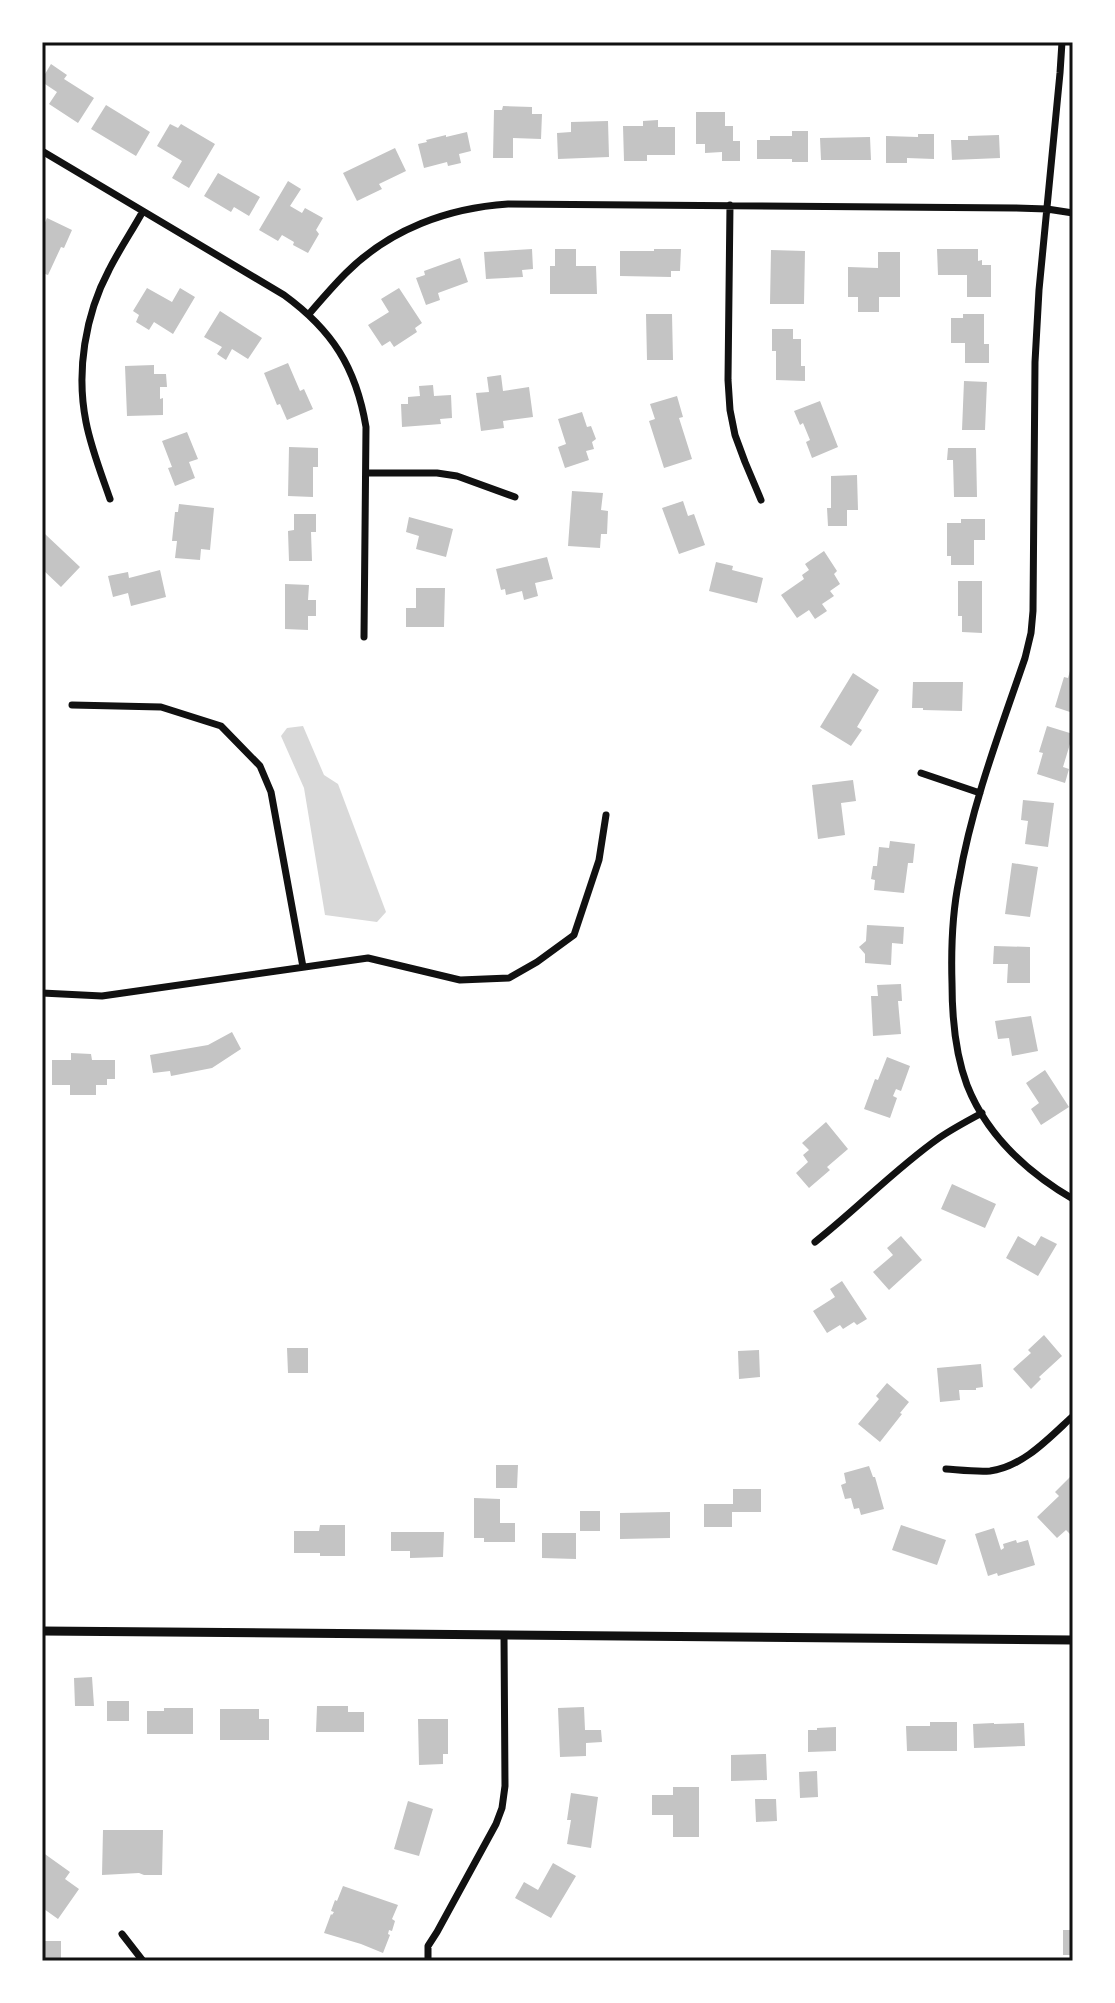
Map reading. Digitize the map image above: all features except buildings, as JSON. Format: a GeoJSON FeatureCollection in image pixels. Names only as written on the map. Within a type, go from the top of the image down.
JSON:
{"type":"FeatureCollection","features":[{"type":"Feature","properties":{"kind":"street"},"geometry":{"type":"LineString","coordinates":[[1062,42],[1035,362],[1031,633],[970,827],[958,881],[951,965],[959,1060],[967,1086],[982,1113],[1013,1155],[1048,1184],[1073,1199]]}},
{"type":"Feature","properties":{"kind":"street"},"geometry":{"type":"LineString","coordinates":[[42,151],[284,295],[309,314],[331,337],[354,379],[366,427],[364,637]]}},
{"type":"Feature","properties":{"kind":"street"},"geometry":{"type":"LineString","coordinates":[[309,314],[347,272],[396,235],[422,222],[483,205],[1047,209],[1073,213]]}},
{"type":"Feature","properties":{"kind":"street"},"geometry":{"type":"LineString","coordinates":[[730,205],[730,410],[735,435],[761,500]]}},
{"type":"Feature","properties":{"kind":"street"},"geometry":{"type":"LineString","coordinates":[[110,499],[85,419],[83,363],[95,302],[108,272],[143,211]]}},
{"type":"Feature","properties":{"kind":"street"},"geometry":{"type":"LineString","coordinates":[[366,473],[447,474],[515,497]]}},
{"type":"Feature","properties":{"kind":"street"},"geometry":{"type":"LineString","coordinates":[[72,705],[161,707],[221,726],[260,766],[271,792],[303,967]]}},
{"type":"Feature","properties":{"kind":"street"},"geometry":{"type":"LineString","coordinates":[[921,773],[980,793]]}},
{"type":"Feature","properties":{"kind":"street"},"geometry":{"type":"LineString","coordinates":[[42,993],[102,996],[368,958],[460,980],[509,978],[574,935],[599,860],[606,815]]}},
{"type":"Feature","properties":{"kind":"street"},"geometry":{"type":"LineString","coordinates":[[815,1242],[941,1137],[982,1113]]}},
{"type":"Feature","properties":{"kind":"street"},"geometry":{"type":"LineString","coordinates":[[946,1469],[988,1471],[1012,1464],[1073,1416]]}},
{"type":"Feature","properties":{"kind":"street"},"geometry":{"type":"LineString","coordinates":[[42,1631],[1073,1640]]}},
{"type":"Feature","properties":{"kind":"street"},"geometry":{"type":"LineString","coordinates":[[428,1961],[428,1946],[479,1858],[502,1808],[505,1786],[504,1635]]}},
{"type":"Feature","properties":{"kind":"street"},"geometry":{"type":"LineString","coordinates":[[122,1934],[143,1961]]}},
{"type":"Feature","properties":{"kind":"shaded area"},"geometry":{"type":"Polygon","coordinates":[[[303,726],[324,775],[338,784],[386,912],[377,922],[325,915],[304,788],[281,736],[287,728],[303,726]]]}}]}
